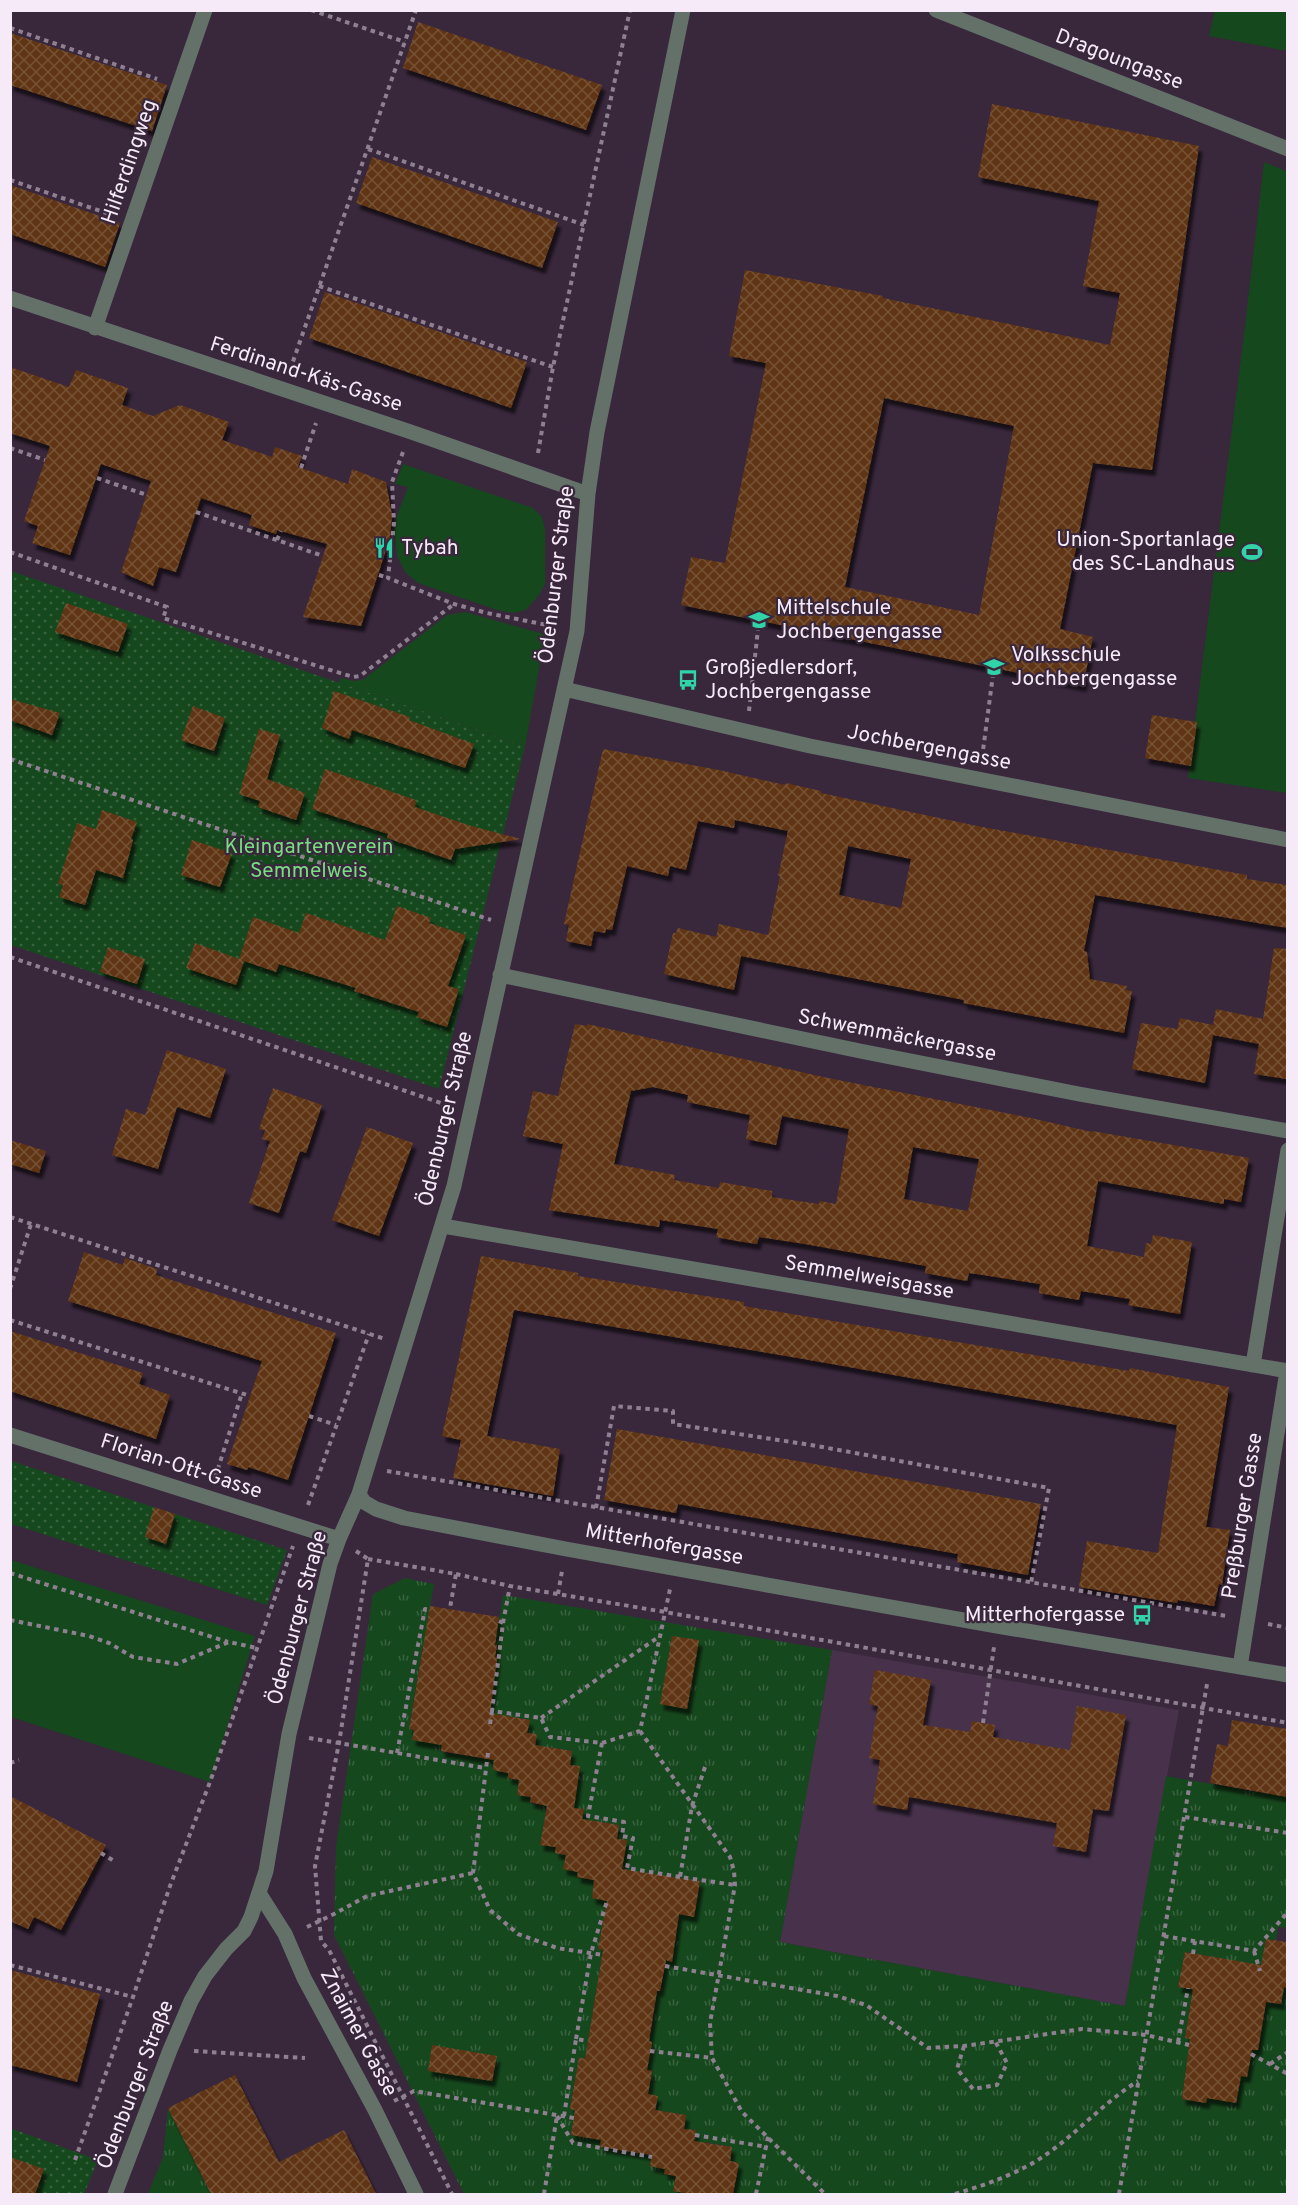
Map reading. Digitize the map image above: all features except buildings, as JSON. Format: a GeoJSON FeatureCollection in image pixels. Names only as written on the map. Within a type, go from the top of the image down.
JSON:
{"type":"FeatureCollection","features":[{"type":"Feature","properties":{"kind":"street","name":"Hilferdingweg"},"geometry":{"type":"LineString","coordinates":[[95,328],[205,10]]}},
{"type":"Feature","properties":{"kind":"street","name":"Ödenburger Straße"},"geometry":{"type":"LineString","coordinates":[[115,2194],[170,2049],[191,2001],[205,1976],[226,1949],[244,1931],[259,1893],[268,1859],[289,1734],[330,1564],[359,1494],[443,1227],[577,631],[588,494],[607,381],[682,10]]}},
{"type":"Feature","properties":{"kind":"street","name":"Dragoungasse"},"geometry":{"type":"LineString","coordinates":[[936,10],[1287,149]]}},
{"type":"Feature","properties":{"kind":"street","name":"Ferdinand-Käs-Gasse"},"geometry":{"type":"LineString","coordinates":[[10,298],[411,432],[588,494]]}},
{"type":"Feature","properties":{"kind":"street","name":"Jochbergengasse"},"geometry":{"type":"LineString","coordinates":[[564,689],[810,746],[1287,840]]}},
{"type":"Feature","properties":{"kind":"street","name":"Schwemmäckergasse"},"geometry":{"type":"LineString","coordinates":[[500,975],[860,1051],[1079,1094],[1287,1131]]}},
{"type":"Feature","properties":{"kind":"street"},"geometry":{"type":"LineString","coordinates":[[1253,1365],[1287,1150]]}},
{"type":"Feature","properties":{"kind":"street","name":"Semmelweisgasse"},"geometry":{"type":"LineString","coordinates":[[443,1227],[1287,1371]]}},
{"type":"Feature","properties":{"kind":"street","name":"Preßburger Gasse"},"geometry":{"type":"LineString","coordinates":[[1240,1666],[1287,1371]]}},
{"type":"Feature","properties":{"kind":"street","name":"Florian-Ott-Gasse"},"geometry":{"type":"LineString","coordinates":[[10,1435],[339,1539]]}},
{"type":"Feature","properties":{"kind":"street","name":"Mitterhofergasse"},"geometry":{"type":"LineString","coordinates":[[359,1494],[364,1502],[376,1509],[404,1518],[997,1626],[1287,1675]]}},
{"type":"Feature","properties":{"kind":"street","name":"Znaimer Gasse"},"geometry":{"type":"LineString","coordinates":[[259,1893],[285,1935],[304,1978],[375,2110],[416,2194]]}},
{"type":"Feature","properties":{"kind":"path"},"geometry":{"type":"LineString","coordinates":[[311,10],[405,42]]}},
{"type":"Feature","properties":{"kind":"path"},"geometry":{"type":"LineString","coordinates":[[283,390],[416,10]]}},
{"type":"Feature","properties":{"kind":"path"},"geometry":{"type":"LineString","coordinates":[[534,474],[554,367],[630,10]]}},
{"type":"Feature","properties":{"kind":"path"},"geometry":{"type":"LineString","coordinates":[[10,28],[178,87]]}},
{"type":"Feature","properties":{"kind":"path"},"geometry":{"type":"LineString","coordinates":[[368,149],[584,225]]}},
{"type":"Feature","properties":{"kind":"path"},"geometry":{"type":"LineString","coordinates":[[10,180],[132,222]]}},
{"type":"Feature","properties":{"kind":"path"},"geometry":{"type":"LineString","coordinates":[[319,286],[554,367]]}},
{"type":"Feature","properties":{"kind":"path"},"geometry":{"type":"LineString","coordinates":[[301,468],[323,404]]}},
{"type":"Feature","properties":{"kind":"path"},"geometry":{"type":"LineString","coordinates":[[388,578],[394,523],[392,482],[411,432]]}},
{"type":"Feature","properties":{"kind":"path"},"geometry":{"type":"LineString","coordinates":[[10,448],[45,460]]}},
{"type":"Feature","properties":{"kind":"path"},"geometry":{"type":"LineString","coordinates":[[97,478],[147,495]]}},
{"type":"Feature","properties":{"kind":"path"},"geometry":{"type":"LineString","coordinates":[[196,512],[323,556]]}},
{"type":"Feature","properties":{"kind":"path"},"geometry":{"type":"LineString","coordinates":[[277,540],[281,531]]}},
{"type":"Feature","properties":{"kind":"path"},"geometry":{"type":"LineString","coordinates":[[10,552],[167,607],[163,618],[353,677],[360,676],[454,604]]}},
{"type":"Feature","properties":{"kind":"path"},"geometry":{"type":"LineString","coordinates":[[379,575],[454,604],[577,631]]}},
{"type":"Feature","properties":{"kind":"path"},"geometry":{"type":"LineString","coordinates":[[747,730],[759,620]]}},
{"type":"Feature","properties":{"kind":"path"},"geometry":{"type":"LineString","coordinates":[[979,780],[994,667]]}},
{"type":"Feature","properties":{"kind":"path"},"geometry":{"type":"LineString","coordinates":[[10,759],[510,927]]}},
{"type":"Feature","properties":{"kind":"path"},"geometry":{"type":"LineString","coordinates":[[10,957],[470,1113]]}},
{"type":"Feature","properties":{"kind":"path"},"geometry":{"type":"LineString","coordinates":[[10,1217],[405,1346]]}},
{"type":"Feature","properties":{"kind":"path"},"geometry":{"type":"LineString","coordinates":[[10,1289],[31,1224]]}},
{"type":"Feature","properties":{"kind":"path"},"geometry":{"type":"LineString","coordinates":[[10,1320],[250,1396]]}},
{"type":"Feature","properties":{"kind":"path"},"geometry":{"type":"LineString","coordinates":[[75,2160],[170,1886],[369,1334]]}},
{"type":"Feature","properties":{"kind":"path"},"geometry":{"type":"LineString","coordinates":[[209,1498],[242,1393]]}},
{"type":"Feature","properties":{"kind":"path"},"geometry":{"type":"LineString","coordinates":[[596,1508],[614,1406],[674,1412],[673,1424],[811,1445],[1049,1488],[1031,1583]]}},
{"type":"Feature","properties":{"kind":"path"},"geometry":{"type":"LineString","coordinates":[[309,1416],[336,1425]]}},
{"type":"Feature","properties":{"kind":"path"},"geometry":{"type":"LineString","coordinates":[[366,1467],[1287,1628]]}},
{"type":"Feature","properties":{"kind":"path"},"geometry":{"type":"LineString","coordinates":[[339,1539],[368,1559],[1287,1723]]}},
{"type":"Feature","properties":{"kind":"path"},"geometry":{"type":"LineString","coordinates":[[368,1559],[339,1743],[315,1866],[321,1941],[329,1950],[452,2194]]}},
{"type":"Feature","properties":{"kind":"path"},"geometry":{"type":"LineString","coordinates":[[674,1567],[640,1731],[730,1857],[734,1871],[735,1885],[710,2023],[712,2058],[742,2112],[825,2194]]}},
{"type":"Feature","properties":{"kind":"path"},"geometry":{"type":"LineString","coordinates":[[10,1573],[229,1642],[257,1648]]}},
{"type":"Feature","properties":{"kind":"path"},"geometry":{"type":"LineString","coordinates":[[450,1608],[456,1574]]}},
{"type":"Feature","properties":{"kind":"path"},"geometry":{"type":"LineString","coordinates":[[490,1725],[501,1622],[510,1586]]}},
{"type":"Feature","properties":{"kind":"path"},"geometry":{"type":"LineString","coordinates":[[397,1753],[425,1609],[429,1610]]}},
{"type":"Feature","properties":{"kind":"path"},"geometry":{"type":"LineString","coordinates":[[10,1620],[89,1636],[108,1643],[133,1657],[177,1664],[229,1642]]}},
{"type":"Feature","properties":{"kind":"path"},"geometry":{"type":"LineString","coordinates":[[983,1723],[997,1626]]}},
{"type":"Feature","properties":{"kind":"path"},"geometry":{"type":"LineString","coordinates":[[492,1712],[541,1718],[660,1636]]}},
{"type":"Feature","properties":{"kind":"path"},"geometry":{"type":"LineString","coordinates":[[1119,2194],[1211,1661]]}},
{"type":"Feature","properties":{"kind":"path"},"geometry":{"type":"LineString","coordinates":[[541,1718],[549,1737],[602,1743],[640,1731]]}},
{"type":"Feature","properties":{"kind":"path"},"geometry":{"type":"LineString","coordinates":[[289,1734],[485,1768]]}},
{"type":"Feature","properties":{"kind":"path"},"geometry":{"type":"LineString","coordinates":[[602,1743],[588,1816],[624,1822],[622,1836],[633,1838],[626,1868],[735,1885]]}},
{"type":"Feature","properties":{"kind":"path"},"geometry":{"type":"LineString","coordinates":[[488,1754],[473,1873],[490,1910],[518,1934],[556,1948],[603,1955]]}},
{"type":"Feature","properties":{"kind":"path"},"geometry":{"type":"LineString","coordinates":[[10,1763],[19,1760]]}},
{"type":"Feature","properties":{"kind":"path"},"geometry":{"type":"LineString","coordinates":[[680,1877],[692,1806],[705,1767]]}},
{"type":"Feature","properties":{"kind":"path"},"geometry":{"type":"LineString","coordinates":[[1185,1817],[1287,1833]]}},
{"type":"Feature","properties":{"kind":"path"},"geometry":{"type":"LineString","coordinates":[[101,1853],[114,1861]]}},
{"type":"Feature","properties":{"kind":"path"},"geometry":{"type":"LineString","coordinates":[[285,1935],[321,1921],[367,1896],[473,1873]]}},
{"type":"Feature","properties":{"kind":"path"},"geometry":{"type":"LineString","coordinates":[[564,2116],[591,1953],[607,1901]]}},
{"type":"Feature","properties":{"kind":"path"},"geometry":{"type":"LineString","coordinates":[[1254,1951],[1287,1912]]}},
{"type":"Feature","properties":{"kind":"path"},"geometry":{"type":"LineString","coordinates":[[1164,1936],[1254,1951]]}},
{"type":"Feature","properties":{"kind":"path"},"geometry":{"type":"LineString","coordinates":[[1193,1954],[1195,1941]]}},
{"type":"Feature","properties":{"kind":"path"},"geometry":{"type":"LineString","coordinates":[[1254,1951],[1260,1971]]}},
{"type":"Feature","properties":{"kind":"path"},"geometry":{"type":"LineString","coordinates":[[10,1965],[133,1997]]}},
{"type":"Feature","properties":{"kind":"path"},"geometry":{"type":"LineString","coordinates":[[665,1966],[837,1996],[866,2006],[928,2048],[964,2046],[1082,2029],[1146,2036],[1189,2045]]}},
{"type":"Feature","properties":{"kind":"path"},"geometry":{"type":"LineString","coordinates":[[1178,2043],[1188,1989]]}},
{"type":"Feature","properties":{"kind":"path"},"geometry":{"type":"LineString","coordinates":[[576,2039],[588,2041]]}},
{"type":"Feature","properties":{"kind":"path"},"geometry":{"type":"LineString","coordinates":[[964,2046],[957,2069],[973,2089],[997,2085],[1007,2063],[995,2042]]}},
{"type":"Feature","properties":{"kind":"path"},"geometry":{"type":"LineString","coordinates":[[170,2049],[305,2058]]}},
{"type":"Feature","properties":{"kind":"path"},"geometry":{"type":"LineString","coordinates":[[650,2051],[712,2058]]}},
{"type":"Feature","properties":{"kind":"path"},"geometry":{"type":"LineString","coordinates":[[1270,2064],[1287,2052]]}},
{"type":"Feature","properties":{"kind":"path"},"geometry":{"type":"LineString","coordinates":[[1251,2054],[1287,2074]]}},
{"type":"Feature","properties":{"kind":"path"},"geometry":{"type":"LineString","coordinates":[[954,2194],[994,2182],[1050,2152],[1122,2091],[1139,2081]]}},
{"type":"Feature","properties":{"kind":"path"},"geometry":{"type":"LineString","coordinates":[[375,2110],[414,2091],[574,2118]]}},
{"type":"Feature","properties":{"kind":"path"},"geometry":{"type":"LineString","coordinates":[[557,2116],[573,2143],[652,2157]]}},
{"type":"Feature","properties":{"kind":"path"},"geometry":{"type":"LineString","coordinates":[[544,2194],[557,2116]]}},
{"type":"Feature","properties":{"kind":"path"},"geometry":{"type":"LineString","coordinates":[[695,2135],[767,2146]]}},
{"type":"Feature","properties":{"kind":"path"},"geometry":{"type":"LineString","coordinates":[[756,2194],[768,2138]]}},
{"type":"Feature","properties":{"kind":"shaded area"},"geometry":{"type":"Polygon","coordinates":[[[832,1650],[1179,1710],[1125,2006],[780,1942],[832,1650]]]}},
{"type":"Feature","properties":{"kind":"green space"},"geometry":{"type":"Polygon","coordinates":[[[1215,10],[1287,11],[1287,51],[1209,36],[1215,10]]]}},
{"type":"Feature","properties":{"kind":"green space","name":"Union-Sportanlage des SC-Landhaus"},"geometry":{"type":"Polygon","coordinates":[[[1264,162],[1288,172],[1287,793],[1188,778],[1264,162]]]}},
{"type":"Feature","properties":{"kind":"green space"},"geometry":{"type":"Polygon","coordinates":[[[403,464],[533,508],[542,517],[545,529],[545,584],[526,610],[513,613],[497,610],[418,583],[406,573],[397,556],[394,531],[396,518],[408,487],[395,484],[403,464]]]}},
{"type":"Feature","properties":{"kind":"green space","name":"Kleingartenverein Semmelweis"},"geometry":{"type":"Polygon","coordinates":[[[11,571],[525,746],[439,1089],[11,945],[11,571]]]}},
{"type":"Feature","properties":{"kind":"green space"},"geometry":{"type":"Polygon","coordinates":[[[465,612],[545,636],[525,746],[339,683],[340,678],[355,681],[364,679],[447,615],[465,612]]]}},
{"type":"Feature","properties":{"kind":"green space"},"geometry":{"type":"Polygon","coordinates":[[[11,1461],[287,1550],[267,1605],[11,1524],[11,1461]]]}},
{"type":"Feature","properties":{"kind":"green space"},"geometry":{"type":"Polygon","coordinates":[[[11,1560],[255,1636],[210,1782],[11,1717],[11,1560]]]}},
{"type":"Feature","properties":{"kind":"green space"},"geometry":{"type":"Polygon","coordinates":[[[405,1578],[434,1584],[427,1623],[429,1645],[423,1645],[409,1728],[414,1730],[412,1739],[442,1745],[442,1752],[483,1758],[495,1755],[493,1770],[508,1773],[508,1778],[519,1780],[517,1795],[531,1797],[530,1803],[547,1806],[540,1845],[556,1847],[555,1853],[566,1855],[564,1869],[578,1872],[578,1877],[594,1880],[607,1901],[598,1949],[603,1950],[585,2059],[579,2058],[570,2108],[575,2110],[571,2135],[601,2140],[601,2147],[626,2151],[653,2150],[665,2169],[664,2174],[676,2176],[674,2191],[690,2194],[464,2194],[334,1935],[336,1847],[373,1594],[405,1578]]]}},
{"type":"Feature","properties":{"kind":"green space"},"geometry":{"type":"Polygon","coordinates":[[[503,1595],[832,1650],[780,1942],[1125,2006],[1166,1776],[1287,1797],[1287,1928],[1278,1927],[1276,1940],[1266,1939],[1260,1975],[1225,1959],[1185,1952],[1178,1987],[1193,1989],[1185,2037],[1190,2039],[1182,2099],[1206,2103],[1207,2098],[1236,2103],[1241,2076],[1247,2077],[1252,2050],[1258,2050],[1266,2002],[1280,2004],[1284,1987],[1287,1988],[1287,2194],[735,2194],[739,2164],[730,2161],[732,2147],[705,2142],[704,2145],[694,2143],[695,2130],[684,2129],[686,2115],[655,2110],[657,2096],[648,2094],[652,2071],[647,2070],[649,2041],[657,1991],[661,1991],[666,1960],[672,1961],[679,1914],[694,1916],[700,1882],[659,1875],[624,1878],[626,1869],[622,1868],[627,1841],[617,1839],[619,1825],[595,1821],[582,1822],[584,1809],[574,1808],[579,1766],[570,1765],[572,1751],[548,1747],[535,1748],[537,1735],[527,1733],[529,1720],[482,1713],[497,1658],[495,1657],[495,1645],[503,1595]]]}},
{"type":"Feature","properties":{"kind":"green space"},"geometry":{"type":"Polygon","coordinates":[[[168,2108],[211,2194],[148,2194],[163,2157],[168,2108]]]}},
{"type":"Feature","properties":{"kind":"green space"},"geometry":{"type":"Polygon","coordinates":[[[10,2128],[98,2160],[84,2194],[11,2194],[10,2128]]]}},
{"type":"Feature","properties":{"kind":"place","name":"Tybah"},"geometry":{"type":"Point","coordinates":[384,548]}},
{"type":"Feature","properties":{"kind":"place","name":"Union-Sportanlage des SC-Landhaus"},"geometry":{"type":"Point","coordinates":[1252,552]}},
{"type":"Feature","properties":{"kind":"place","name":"Mittelschule Jochbergengasse"},"geometry":{"type":"Point","coordinates":[759,620]}},
{"type":"Feature","properties":{"kind":"place","name":"Volksschule Jochbergengasse"},"geometry":{"type":"Point","coordinates":[994,667]}},
{"type":"Feature","properties":{"kind":"place","name":"Großjedlersdorf, Jochbergengasse"},"geometry":{"type":"Point","coordinates":[688,680]}},
{"type":"Feature","properties":{"kind":"place","name":"Mitterhofergasse"},"geometry":{"type":"Point","coordinates":[1142,1615]}}]}
